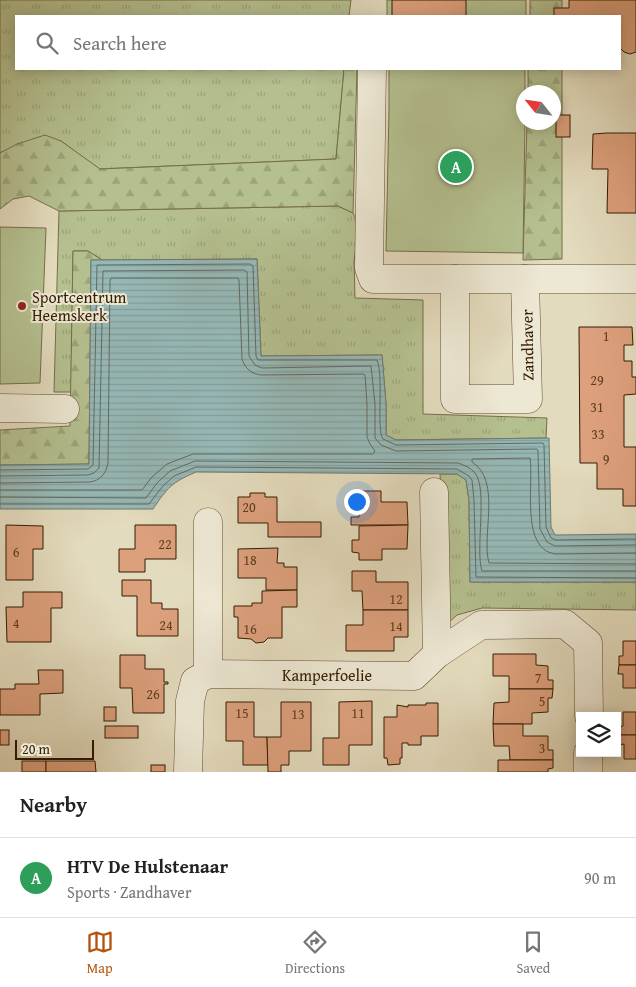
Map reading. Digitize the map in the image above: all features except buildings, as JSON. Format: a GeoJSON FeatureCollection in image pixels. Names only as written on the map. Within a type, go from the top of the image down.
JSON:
{"type":"FeatureCollection","features":[{"type":"Feature","properties":{"kind":"street"},"geometry":{"type":"LineString","coordinates":[[372,70],[369,268],[373,279],[636,279]]}},
{"type":"Feature","properties":{"kind":"street","name":"Zandhaver"},"geometry":{"type":"LineString","coordinates":[[455,279],[455,399],[528,399],[525,279]]}},
{"type":"Feature","properties":{"kind":"street"},"geometry":{"type":"LineString","coordinates":[[0,408],[65,409]]}},
{"type":"Feature","properties":{"kind":"street"},"geometry":{"type":"LineString","coordinates":[[434,492],[437,654]]}},
{"type":"Feature","properties":{"kind":"street"},"geometry":{"type":"LineString","coordinates":[[188,772],[190,701],[195,681],[208,674],[208,522]]}},
{"type":"Feature","properties":{"kind":"street","name":"Kamperfoelie"},"geometry":{"type":"LineString","coordinates":[[208,674],[414,676],[437,654],[481,625],[565,624],[588,643],[589,712]]}},
{"type":"Feature","properties":{"kind":"street"},"geometry":{"type":"LineString","coordinates":[[588,757],[588,772]]}},
{"type":"Feature","properties":{"kind":"green space"},"geometry":{"type":"Polygon","coordinates":[[[0,0],[351,0],[349,15],[15,15],[15,70],[344,70],[336,159],[99,169],[61,141],[0,153],[0,0]]]}},
{"type":"Feature","properties":{"kind":"green space"},"geometry":{"type":"Polygon","coordinates":[[[387,0],[526,0],[526,15],[387,15],[387,0]]]}},
{"type":"Feature","properties":{"kind":"green space"},"geometry":{"type":"Polygon","coordinates":[[[530,0],[562,0],[562,15],[530,15],[530,0]]]}},
{"type":"Feature","properties":{"kind":"green space"},"geometry":{"type":"Polygon","coordinates":[[[344,70],[357,70],[353,213],[338,206],[59,211],[29,196],[13,199],[0,209],[0,153],[17,144],[45,135],[61,141],[100,169],[336,159],[344,70]]]}},
{"type":"Feature","properties":{"kind":"green space"},"geometry":{"type":"Polygon","coordinates":[[[389,70],[525,70],[525,85],[516,85],[516,130],[525,130],[523,253],[386,251],[389,70]]]}},
{"type":"Feature","properties":{"kind":"green space"},"geometry":{"type":"Polygon","coordinates":[[[528,70],[562,70],[562,259],[523,260],[527,130],[561,130],[561,85],[528,85],[528,70]]]}},
{"type":"Feature","properties":{"kind":"green space"},"geometry":{"type":"Polygon","coordinates":[[[338,206],[353,213],[359,225],[354,261],[355,298],[423,300],[423,414],[547,418],[546,438],[396,440],[386,435],[386,404],[382,355],[261,356],[257,259],[102,260],[88,251],[73,251],[71,392],[54,392],[59,211],[338,206]]]}},
{"type":"Feature","properties":{"kind":"green space","name":"Sportcentrum Heemskerk"},"geometry":{"type":"Polygon","coordinates":[[[0,227],[46,228],[40,383],[0,384],[0,227]]]}},
{"type":"Feature","properties":{"kind":"green space"},"geometry":{"type":"Polygon","coordinates":[[[73,251],[88,251],[102,260],[91,260],[89,464],[0,465],[0,430],[70,426],[73,251]]]}},
{"type":"Feature","properties":{"kind":"green space"},"geometry":{"type":"Polygon","coordinates":[[[440,474],[457,474],[466,480],[469,500],[470,582],[636,582],[636,610],[482,608],[457,615],[447,624],[440,474]]]}},
{"type":"Feature","properties":{"kind":"water"},"geometry":{"type":"Polygon","coordinates":[[[257,259],[261,356],[382,355],[386,404],[386,435],[396,440],[549,438],[551,527],[555,535],[636,534],[636,582],[470,582],[469,500],[466,480],[457,474],[196,472],[171,486],[153,509],[0,509],[0,465],[89,464],[91,260],[257,259]]]}},
{"type":"Feature","properties":{"kind":"place","name":"HTV De Hulstenaar"},"geometry":{"type":"Point","coordinates":[456,167]}},
{"type":"Feature","properties":{"kind":"place","name":"Sportcentrum Heemskerk"},"geometry":{"type":"Point","coordinates":[22,306]}}]}
